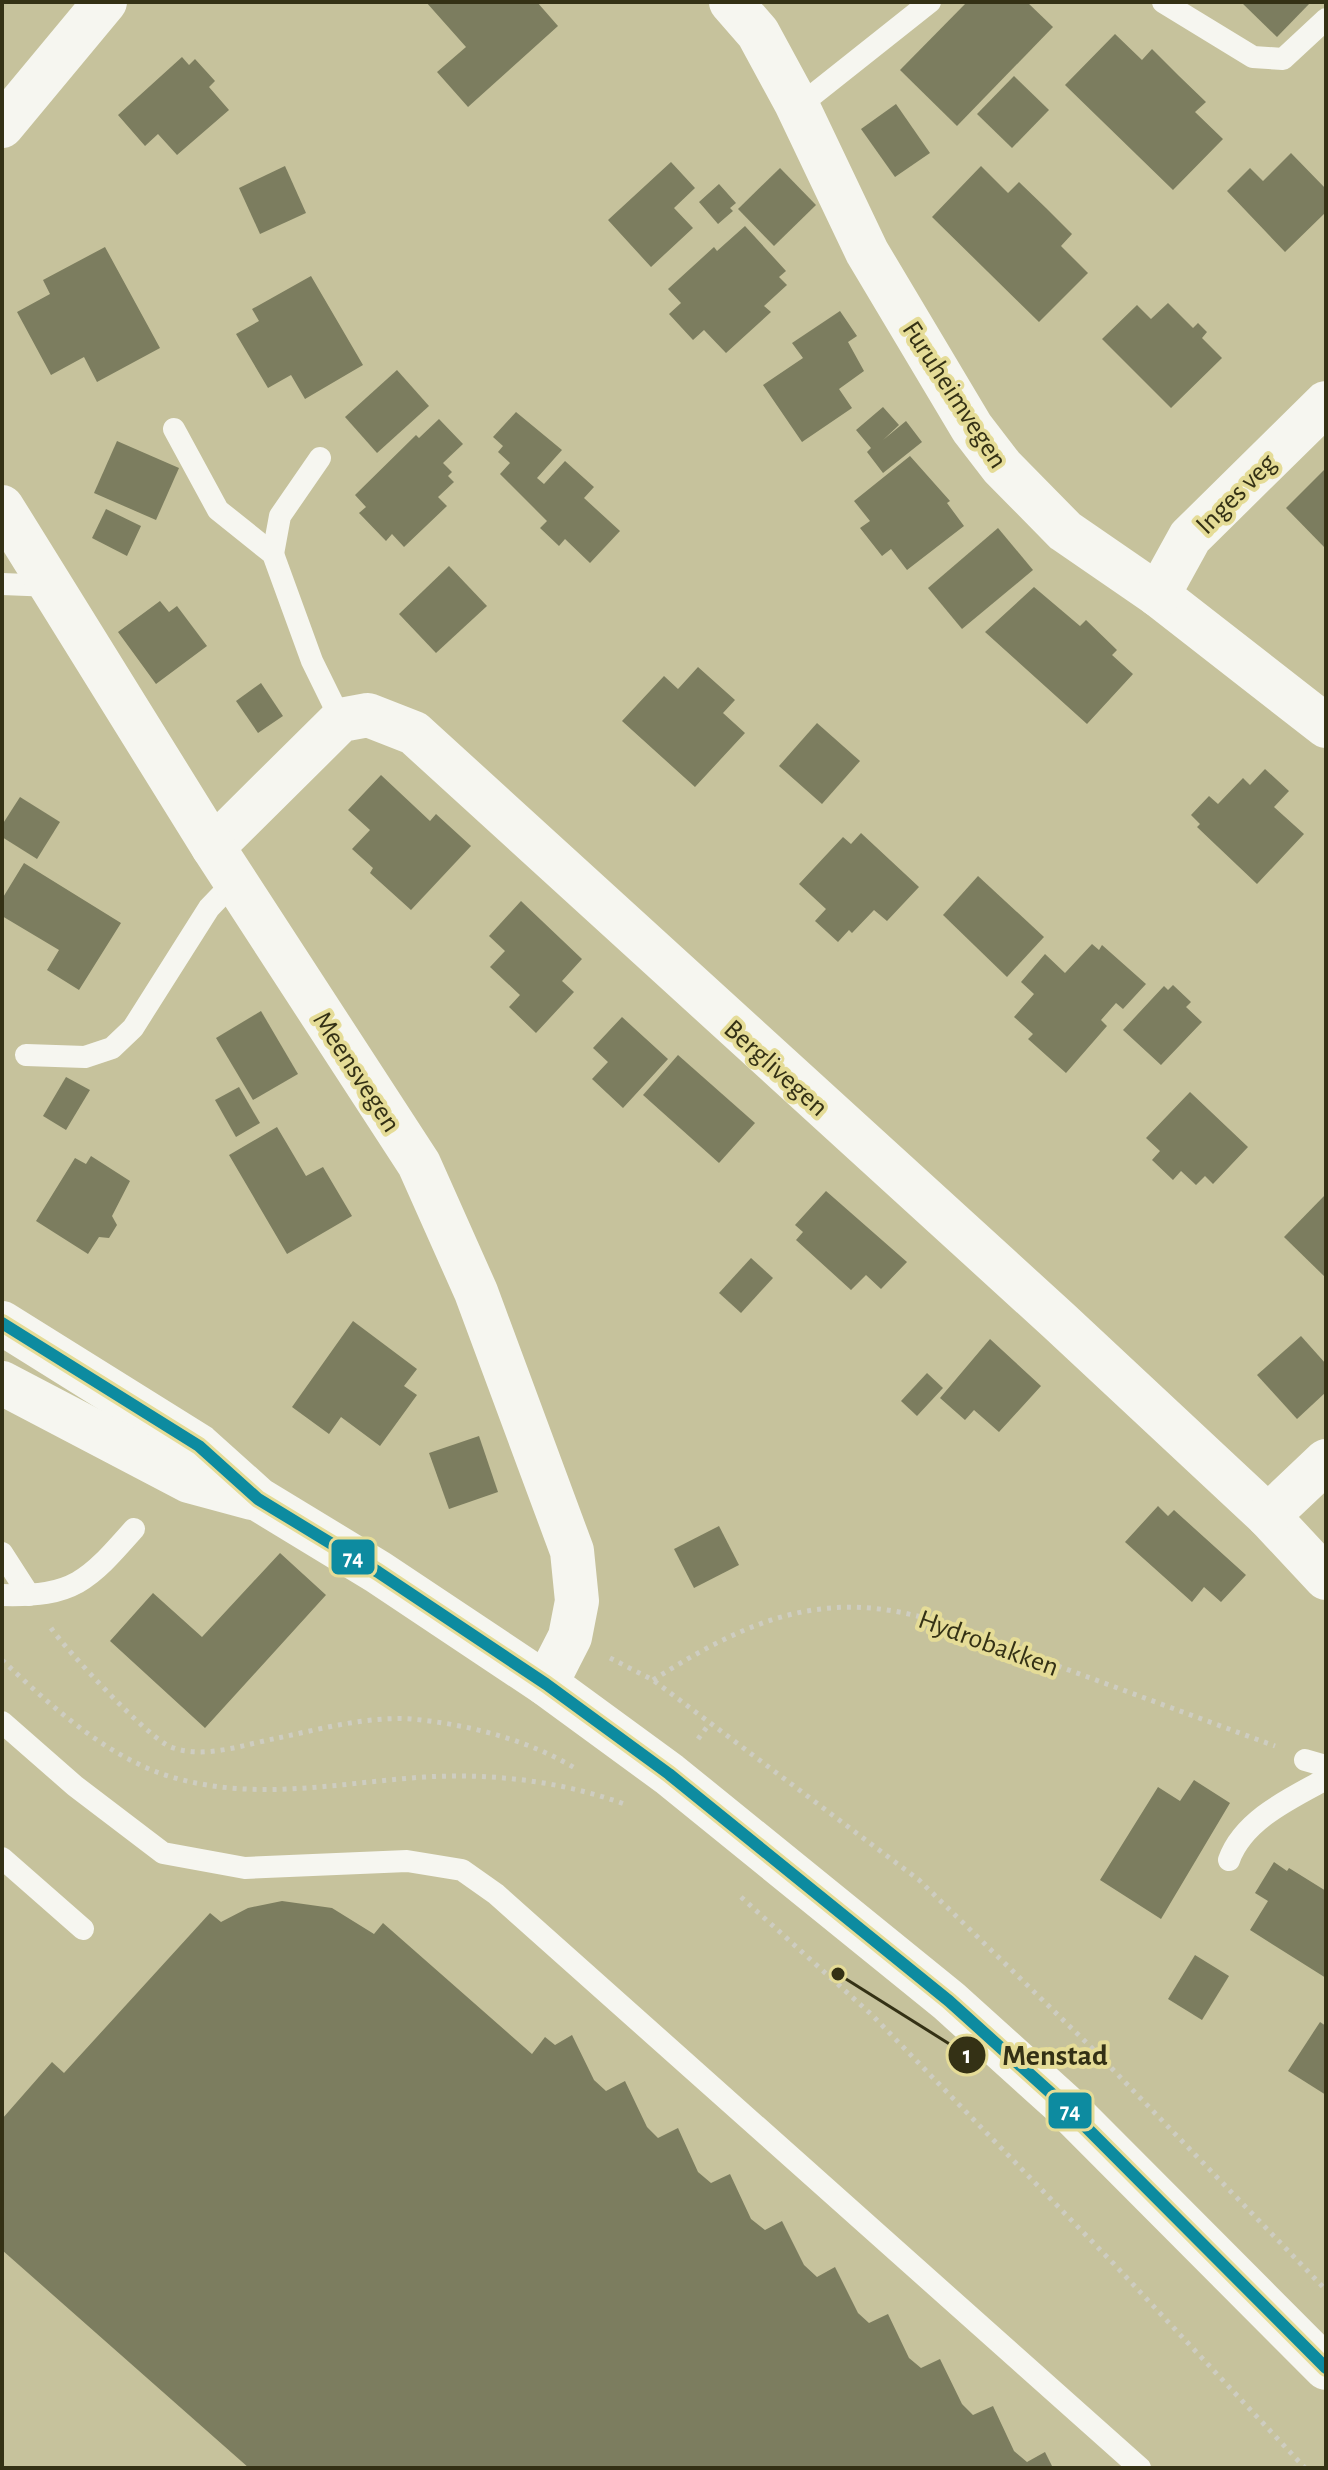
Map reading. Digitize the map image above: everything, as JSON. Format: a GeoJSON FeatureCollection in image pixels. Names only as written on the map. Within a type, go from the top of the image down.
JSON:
{"type":"FeatureCollection","features":[{"type":"Feature","properties":{"kind":"street"},"geometry":{"type":"LineString","coordinates":[[2,126],[105,2]]}},
{"type":"Feature","properties":{"kind":"street","name":"Furuheimvegen"},"geometry":{"type":"LineString","coordinates":[[731,2],[758,33],[796,103],[867,252],[980,438],[1002,467],[1065,531],[1158,595],[1326,726]]}},
{"type":"Feature","properties":{"kind":"street","name":"Inges veg"},"geometry":{"type":"LineString","coordinates":[[1158,595],[1190,537],[1326,403]]}},
{"type":"Feature","properties":{"kind":"street","name":"Meensvegen"},"geometry":{"type":"LineString","coordinates":[[2,507],[224,864],[419,1164],[503,1360],[572,1551],[577,1601],[572,1625],[546,1684]]}},
{"type":"Feature","properties":{"kind":"street","name":"Berglivegen"},"geometry":{"type":"LineString","coordinates":[[341,720],[368,715],[414,733],[1268,1516],[1326,1578]]}},
{"type":"Feature","properties":{"kind":"street"},"geometry":{"type":"LineString","coordinates":[[224,864],[341,720]]}},
{"type":"Feature","properties":{"kind":"street"},"geometry":{"type":"LineString","coordinates":[[2,1323],[199,1446],[258,1499],[378,1572],[546,1684],[669,1774],[960,2011],[1063,2104],[1326,2368]]}},
{"type":"Feature","properties":{"kind":"street"},"geometry":{"type":"LineString","coordinates":[[2,1383],[189,1481],[258,1499]]}},
{"type":"Feature","properties":{"kind":"street"},"geometry":{"type":"LineString","coordinates":[[1268,1516],[1326,1461]]}},
{"type":"Feature","properties":{"kind":"lane"},"geometry":{"type":"LineString","coordinates":[[796,103],[814,94],[930,2]]}},
{"type":"Feature","properties":{"kind":"lane"},"geometry":{"type":"LineString","coordinates":[[1163,2],[1253,57],[1283,59],[1326,19]]}},
{"type":"Feature","properties":{"kind":"lane"},"geometry":{"type":"LineString","coordinates":[[174,429],[218,510],[273,554]]}},
{"type":"Feature","properties":{"kind":"lane"},"geometry":{"type":"LineString","coordinates":[[320,458],[280,516],[273,554],[312,661],[341,720]]}},
{"type":"Feature","properties":{"kind":"lane"},"geometry":{"type":"LineString","coordinates":[[2,584],[53,586]]}},
{"type":"Feature","properties":{"kind":"lane"},"geometry":{"type":"LineString","coordinates":[[26,1055],[85,1057],[112,1048],[133,1028],[209,908],[224,864]]}},
{"type":"Feature","properties":{"kind":"lane"},"geometry":{"type":"LineString","coordinates":[[2,1595],[69,1590],[100,1567],[134,1529]]}},
{"type":"Feature","properties":{"kind":"lane"},"geometry":{"type":"LineString","coordinates":[[2,1553],[29,1595]]}},
{"type":"Feature","properties":{"kind":"lane"},"geometry":{"type":"LineString","coordinates":[[2,1722],[75,1786],[163,1853],[245,1868],[407,1861],[462,1870],[496,1894],[1140,2468]]}},
{"type":"Feature","properties":{"kind":"lane"},"geometry":{"type":"LineString","coordinates":[[1229,1860],[1234,1845],[1270,1811],[1326,1779]]}},
{"type":"Feature","properties":{"kind":"lane"},"geometry":{"type":"LineString","coordinates":[[2,1858],[83,1929]]}},
{"type":"Feature","properties":{"kind":"path"},"geometry":{"type":"LineString","coordinates":[[29,1595],[64,1647],[169,1747],[205,1753],[336,1726],[409,1719],[506,1738],[557,1757],[580,1772]]}},
{"type":"Feature","properties":{"kind":"path","name":"Hydrobakken"},"geometry":{"type":"LineString","coordinates":[[653,1680],[704,1648],[770,1618],[826,1606],[870,1606],[909,1612],[944,1624],[1012,1651],[1173,1706],[1316,1763]]}},
{"type":"Feature","properties":{"kind":"path"},"geometry":{"type":"LineString","coordinates":[[2,1660],[81,1728],[138,1763],[212,1787],[263,1792],[459,1776],[564,1785],[639,1809],[604,1787]]}},
{"type":"Feature","properties":{"kind":"path"},"geometry":{"type":"LineString","coordinates":[[669,1774],[710,1723]]}},
{"type":"Feature","properties":{"kind":"path"},"geometry":{"type":"LineString","coordinates":[[730,1886],[761,1919],[872,2015],[1113,2263],[1305,2468]]}},
{"type":"Feature","properties":{"kind":"building"},"geometry":{"type":"Polygon","coordinates":[[[426,2],[537,2],[558,26],[468,107],[437,72],[466,47],[426,2]]]}},
{"type":"Feature","properties":{"kind":"building"},"geometry":{"type":"Polygon","coordinates":[[[967,2],[1027,2],[1053,27],[957,126],[900,70],[967,2]]]}},
{"type":"Feature","properties":{"kind":"building"},"geometry":{"type":"Polygon","coordinates":[[[1241,2],[1311,2],[1277,37],[1241,2]]]}},
{"type":"Feature","properties":{"kind":"building"},"geometry":{"type":"Polygon","coordinates":[[[1115,34],[1142,60],[1152,49],[1206,102],[1195,112],[1223,139],[1173,190],[1065,85],[1115,34]]]}},
{"type":"Feature","properties":{"kind":"building"},"geometry":{"type":"Polygon","coordinates":[[[182,57],[189,65],[195,59],[215,81],[209,87],[229,110],[177,155],[158,134],[145,146],[118,115],[182,57]]]}},
{"type":"Feature","properties":{"kind":"building"},"geometry":{"type":"Polygon","coordinates":[[[1014,76],[1049,110],[1012,148],[977,114],[1014,76]]]}},
{"type":"Feature","properties":{"kind":"building"},"geometry":{"type":"Polygon","coordinates":[[[896,104],[930,153],[895,177],[861,129],[896,104]]]}},
{"type":"Feature","properties":{"kind":"building"},"geometry":{"type":"Polygon","coordinates":[[[1291,153],[1326,189],[1326,212],[1285,252],[1227,191],[1250,168],[1263,181],[1291,153]]]}},
{"type":"Feature","properties":{"kind":"building"},"geometry":{"type":"Polygon","coordinates":[[[671,162],[695,188],[674,208],[693,228],[651,267],[608,220],[671,162]]]}},
{"type":"Feature","properties":{"kind":"building"},"geometry":{"type":"Polygon","coordinates":[[[285,166],[306,213],[260,234],[239,188],[285,166]]]}},
{"type":"Feature","properties":{"kind":"building"},"geometry":{"type":"Polygon","coordinates":[[[981,166],[1008,193],[1019,182],[1072,234],[1061,246],[1088,273],[1039,322],[932,217],[981,166]]]}},
{"type":"Feature","properties":{"kind":"building"},"geometry":{"type":"Polygon","coordinates":[[[780,168],[816,205],[774,246],[738,209],[780,168]]]}},
{"type":"Feature","properties":{"kind":"building"},"geometry":{"type":"Polygon","coordinates":[[[719,184],[736,203],[730,208],[733,211],[718,224],[699,202],[719,184]]]}},
{"type":"Feature","properties":{"kind":"building"},"geometry":{"type":"Polygon","coordinates":[[[745,226],[786,271],[779,277],[787,285],[764,306],[771,312],[726,353],[704,330],[693,340],[669,314],[681,303],[668,289],[714,247],[717,251],[745,226]]]}},
{"type":"Feature","properties":{"kind":"building"},"geometry":{"type":"Polygon","coordinates":[[[105,247],[160,348],[97,382],[84,357],[51,375],[17,312],[50,294],[43,280],[105,247]]]}},
{"type":"Feature","properties":{"kind":"building"},"geometry":{"type":"Polygon","coordinates":[[[311,276],[363,365],[305,399],[291,375],[268,388],[236,334],[259,321],[252,309],[311,276]]]}},
{"type":"Feature","properties":{"kind":"building"},"geometry":{"type":"Polygon","coordinates":[[[1168,303],[1193,328],[1198,323],[1207,332],[1202,338],[1222,358],[1171,408],[1102,339],[1137,305],[1151,319],[1168,303]]]}},
{"type":"Feature","properties":{"kind":"building"},"geometry":{"type":"Polygon","coordinates":[[[840,311],[857,336],[848,342],[864,371],[839,389],[852,408],[802,442],[763,385],[803,358],[792,343],[840,311]]]}},
{"type":"Feature","properties":{"kind":"building"},"geometry":{"type":"Polygon","coordinates":[[[397,370],[429,406],[377,453],[345,417],[397,370]]]}},
{"type":"Feature","properties":{"kind":"building"},"geometry":{"type":"Polygon","coordinates":[[[883,407],[899,425],[883,440],[906,421],[922,442],[883,473],[867,452],[871,448],[856,430],[883,407]]]}},
{"type":"Feature","properties":{"kind":"building"},"geometry":{"type":"Polygon","coordinates":[[[516,412],[562,450],[537,478],[544,484],[565,461],[594,487],[584,498],[620,531],[590,563],[565,539],[559,546],[540,528],[547,521],[500,474],[510,463],[498,452],[503,446],[493,437],[516,412]]]}},
{"type":"Feature","properties":{"kind":"building"},"geometry":{"type":"Polygon","coordinates":[[[439,419],[463,444],[443,463],[452,472],[448,476],[454,482],[438,497],[447,506],[404,547],[392,534],[386,541],[359,513],[366,507],[355,495],[416,435],[419,438],[439,419]]]}},
{"type":"Feature","properties":{"kind":"building"},"geometry":{"type":"Polygon","coordinates":[[[117,441],[179,468],[156,520],[94,493],[117,441]]]}},
{"type":"Feature","properties":{"kind":"building"},"geometry":{"type":"Polygon","coordinates":[[[910,456],[950,501],[947,503],[964,526],[907,570],[891,549],[882,556],[860,528],[870,521],[854,501],[910,456]]]}},
{"type":"Feature","properties":{"kind":"building"},"geometry":{"type":"Polygon","coordinates":[[[1326,468],[1326,549],[1286,508],[1326,468]]]}},
{"type":"Feature","properties":{"kind":"building"},"geometry":{"type":"Polygon","coordinates":[[[106,509],[141,526],[127,556],[92,538],[106,509]]]}},
{"type":"Feature","properties":{"kind":"building"},"geometry":{"type":"Polygon","coordinates":[[[998,528],[1033,570],[962,629],[928,588],[998,528]]]}},
{"type":"Feature","properties":{"kind":"building"},"geometry":{"type":"Polygon","coordinates":[[[449,566],[487,606],[436,653],[399,614],[449,566]]]}},
{"type":"Feature","properties":{"kind":"building"},"geometry":{"type":"Polygon","coordinates":[[[1034,587],[1080,626],[1086,620],[1117,650],[1112,655],[1133,674],[1087,724],[985,632],[1034,587]]]}},
{"type":"Feature","properties":{"kind":"building"},"geometry":{"type":"Polygon","coordinates":[[[160,601],[169,612],[177,606],[207,646],[156,684],[118,632],[160,601]]]}},
{"type":"Feature","properties":{"kind":"building"},"geometry":{"type":"Polygon","coordinates":[[[698,667],[735,700],[723,713],[745,733],[695,787],[622,721],[664,676],[678,689],[698,667]]]}},
{"type":"Feature","properties":{"kind":"building"},"geometry":{"type":"Polygon","coordinates":[[[261,683],[283,716],[258,733],[236,701],[261,683]]]}},
{"type":"Feature","properties":{"kind":"building"},"geometry":{"type":"Polygon","coordinates":[[[817,723],[860,761],[822,804],[779,766],[817,723]]]}},
{"type":"Feature","properties":{"kind":"building"},"geometry":{"type":"Polygon","coordinates":[[[1265,769],[1289,791],[1274,807],[1304,834],[1257,884],[1197,827],[1200,824],[1191,815],[1209,796],[1218,804],[1243,778],[1250,785],[1265,769]]]}},
{"type":"Feature","properties":{"kind":"building"},"geometry":{"type":"Polygon","coordinates":[[[381,775],[430,821],[436,814],[471,846],[411,910],[370,873],[373,868],[352,849],[370,830],[348,810],[381,775]]]}},
{"type":"Feature","properties":{"kind":"building"},"geometry":{"type":"Polygon","coordinates":[[[20,797],[60,822],[37,859],[2,837],[2,825],[20,797]]]}},
{"type":"Feature","properties":{"kind":"building"},"geometry":{"type":"Polygon","coordinates":[[[861,833],[919,887],[887,921],[874,910],[852,933],[849,930],[838,942],[815,921],[826,909],[799,884],[843,837],[851,844],[861,833]]]}},
{"type":"Feature","properties":{"kind":"building"},"geometry":{"type":"Polygon","coordinates":[[[24,863],[121,923],[79,990],[47,970],[59,950],[2,916],[2,899],[24,863]]]}},
{"type":"Feature","properties":{"kind":"building"},"geometry":{"type":"Polygon","coordinates":[[[978,876],[1044,937],[1007,977],[943,915],[978,876]]]}},
{"type":"Feature","properties":{"kind":"building"},"geometry":{"type":"Polygon","coordinates":[[[521,901],[582,959],[562,981],[574,992],[536,1033],[509,1007],[520,995],[490,967],[505,951],[489,936],[521,901]]]}},
{"type":"Feature","properties":{"kind":"building"},"geometry":{"type":"Polygon","coordinates":[[[1092,944],[1099,950],[1102,945],[1146,984],[1123,1009],[1116,1003],[1101,1020],[1107,1026],[1066,1073],[1028,1039],[1033,1034],[1014,1017],[1034,994],[1021,982],[1045,954],[1065,973],[1092,944]]]}},
{"type":"Feature","properties":{"kind":"building"},"geometry":{"type":"Polygon","coordinates":[[[1173,985],[1191,1002],[1186,1007],[1202,1022],[1161,1065],[1123,1030],[1164,986],[1168,990],[1173,985]]]}},
{"type":"Feature","properties":{"kind":"building"},"geometry":{"type":"Polygon","coordinates":[[[261,1011],[298,1074],[253,1100],[216,1038],[261,1011]]]}},
{"type":"Feature","properties":{"kind":"building"},"geometry":{"type":"Polygon","coordinates":[[[622,1017],[668,1059],[623,1108],[592,1079],[608,1062],[593,1048],[622,1017]]]}},
{"type":"Feature","properties":{"kind":"building"},"geometry":{"type":"Polygon","coordinates":[[[678,1055],[755,1123],[719,1163],[643,1095],[678,1055]]]}},
{"type":"Feature","properties":{"kind":"building"},"geometry":{"type":"Polygon","coordinates":[[[66,1077],[90,1090],[66,1130],[43,1116],[66,1077]]]}},
{"type":"Feature","properties":{"kind":"building"},"geometry":{"type":"Polygon","coordinates":[[[239,1087],[260,1123],[236,1137],[215,1100],[239,1087]]]}},
{"type":"Feature","properties":{"kind":"building"},"geometry":{"type":"Polygon","coordinates":[[[1190,1092],[1248,1147],[1213,1184],[1205,1176],[1196,1185],[1181,1171],[1173,1180],[1152,1160],[1160,1151],[1146,1138],[1190,1092]]]}},
{"type":"Feature","properties":{"kind":"building"},"geometry":{"type":"Polygon","coordinates":[[[277,1127],[306,1176],[323,1167],[352,1216],[287,1254],[229,1155],[277,1127]]]}},
{"type":"Feature","properties":{"kind":"building"},"geometry":{"type":"Polygon","coordinates":[[[91,1156],[130,1181],[112,1216],[117,1225],[109,1238],[99,1237],[88,1254],[36,1221],[75,1158],[86,1164],[91,1156]]]}},
{"type":"Feature","properties":{"kind":"building"},"geometry":{"type":"Polygon","coordinates":[[[826,1191],[907,1262],[881,1289],[866,1275],[851,1290],[796,1240],[803,1232],[795,1225],[826,1191]]]}},
{"type":"Feature","properties":{"kind":"building"},"geometry":{"type":"Polygon","coordinates":[[[1326,1194],[1326,1278],[1284,1237],[1326,1194]]]}},
{"type":"Feature","properties":{"kind":"building"},"geometry":{"type":"Polygon","coordinates":[[[751,1258],[773,1278],[741,1313],[719,1293],[751,1258]]]}},
{"type":"Feature","properties":{"kind":"building"},"geometry":{"type":"Polygon","coordinates":[[[353,1321],[417,1369],[404,1386],[417,1395],[380,1446],[341,1417],[329,1434],[292,1407],[353,1321]]]}},
{"type":"Feature","properties":{"kind":"building"},"geometry":{"type":"Polygon","coordinates":[[[1301,1336],[1326,1364],[1326,1392],[1297,1419],[1257,1375],[1301,1336]]]}},
{"type":"Feature","properties":{"kind":"building"},"geometry":{"type":"Polygon","coordinates":[[[990,1339],[1041,1386],[999,1432],[974,1410],[965,1420],[940,1398],[990,1339]]]}},
{"type":"Feature","properties":{"kind":"building"},"geometry":{"type":"Polygon","coordinates":[[[927,1373],[943,1388],[917,1416],[901,1401],[927,1373]]]}},
{"type":"Feature","properties":{"kind":"building"},"geometry":{"type":"Polygon","coordinates":[[[479,1436],[498,1492],[449,1509],[429,1453],[479,1436]]]}},
{"type":"Feature","properties":{"kind":"building"},"geometry":{"type":"Polygon","coordinates":[[[1158,1506],[1168,1516],[1174,1510],[1246,1575],[1221,1602],[1204,1587],[1192,1602],[1125,1542],[1158,1506]]]}},
{"type":"Feature","properties":{"kind":"building"},"geometry":{"type":"Polygon","coordinates":[[[719,1526],[739,1565],[694,1588],[674,1549],[719,1526]]]}},
{"type":"Feature","properties":{"kind":"building"},"geometry":{"type":"Polygon","coordinates":[[[280,1553],[326,1595],[205,1728],[110,1641],[153,1593],[202,1637],[280,1553]]]}},
{"type":"Feature","properties":{"kind":"building"},"geometry":{"type":"Polygon","coordinates":[[[1194,1780],[1230,1803],[1161,1919],[1100,1880],[1158,1787],[1180,1801],[1194,1780]]]}},
{"type":"Feature","properties":{"kind":"building"},"geometry":{"type":"Polygon","coordinates":[[[1274,1862],[1326,1891],[1326,1978],[1250,1930],[1268,1901],[1255,1893],[1274,1862]]]}},
{"type":"Feature","properties":{"kind":"building"},"geometry":{"type":"Polygon","coordinates":[[[282,1901],[332,1908],[374,1934],[383,1923],[532,2054],[545,2037],[555,2045],[572,2035],[594,2080],[606,2091],[625,2081],[647,2127],[658,2138],[678,2128],[698,2172],[711,2183],[730,2174],[751,2219],[765,2230],[782,2221],[804,2265],[817,2277],[835,2267],[858,2313],[869,2323],[888,2314],[909,2358],[921,2368],[940,2359],[962,2404],[973,2415],[993,2406],[1014,2451],[1027,2462],[1045,2452],[1053,2468],[249,2468],[2,2250],[2,2119],[52,2062],[64,2073],[210,1913],[221,1922],[248,1908],[282,1901]]]}},
{"type":"Feature","properties":{"kind":"building"},"geometry":{"type":"Polygon","coordinates":[[[1195,1955],[1229,1976],[1202,2020],[1168,1999],[1195,1955]]]}},
{"type":"Feature","properties":{"kind":"building"},"geometry":{"type":"Polygon","coordinates":[[[1320,2022],[1326,2026],[1326,2095],[1288,2071],[1320,2022]]]}},
{"type":"Feature","properties":{"kind":"transit line","name":"74"},"geometry":{"type":"LineString","coordinates":[[2,1323],[199,1446],[258,1499],[378,1572],[546,1684],[669,1774],[949,2001],[1063,2104],[1326,2368]]}},
{"type":"Feature","properties":{"kind":"place","name":"Menstad"},"geometry":{"type":"Point","coordinates":[838,1974]}}]}
